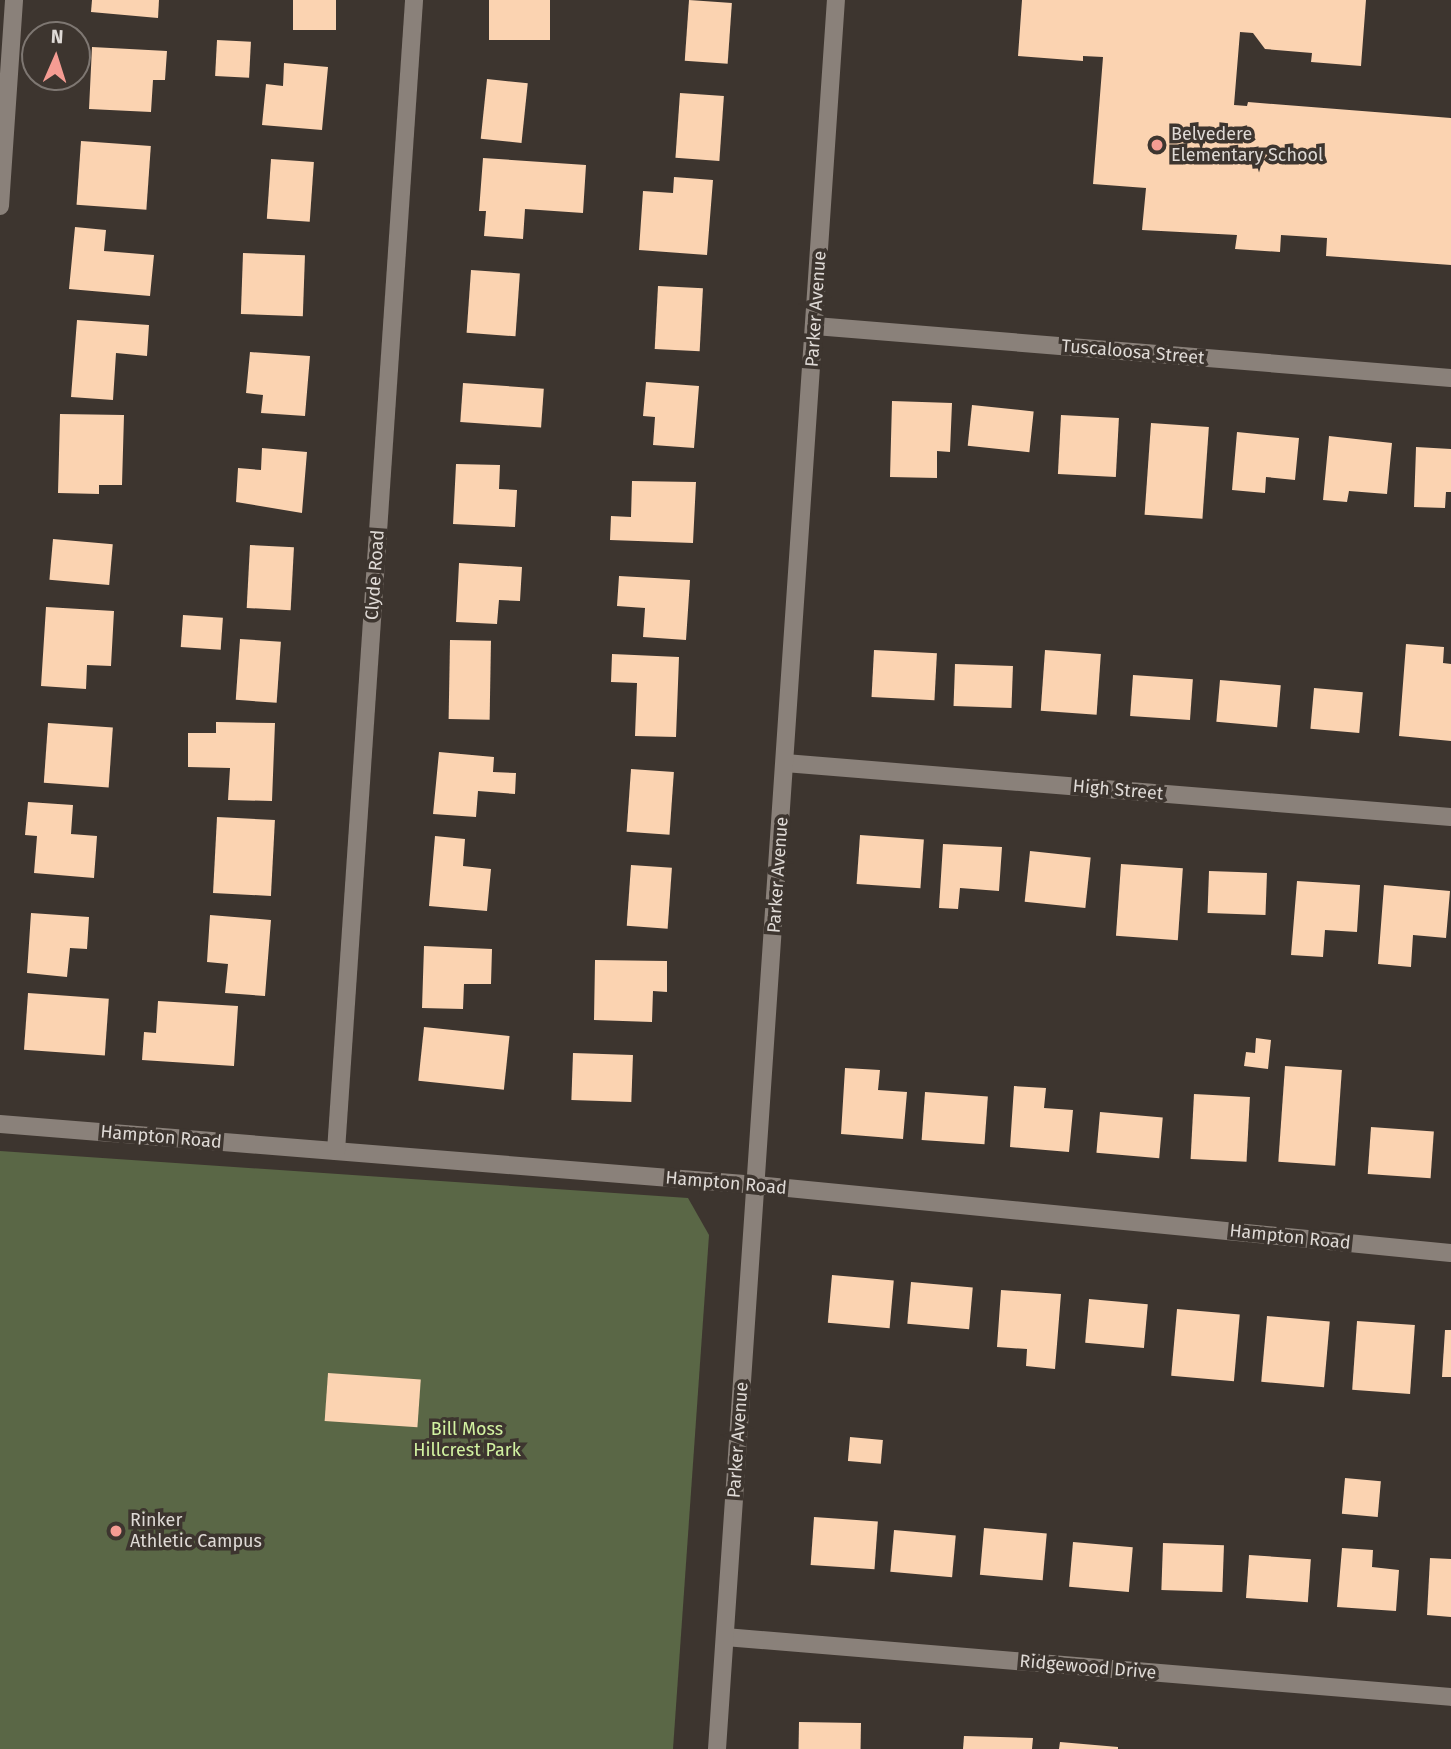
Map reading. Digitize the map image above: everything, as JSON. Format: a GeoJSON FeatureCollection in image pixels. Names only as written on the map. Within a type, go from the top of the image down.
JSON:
{"type":"FeatureCollection","features":[{"type":"Feature","properties":{"kind":"street"},"geometry":{"type":"LineString","coordinates":[[0,206],[14,0]]}},
{"type":"Feature","properties":{"kind":"street","name":"Clyde Road"},"geometry":{"type":"LineString","coordinates":[[336,1151],[414,0]]}},
{"type":"Feature","properties":{"kind":"street","name":"Parker Avenue"},"geometry":{"type":"LineString","coordinates":[[717,1749],[836,0]]}},
{"type":"Feature","properties":{"kind":"street","name":"Tuscaloosa Street"},"geometry":{"type":"LineString","coordinates":[[815,326],[1451,378]]}},
{"type":"Feature","properties":{"kind":"street","name":"High Street"},"geometry":{"type":"LineString","coordinates":[[785,763],[1451,817]]}},
{"type":"Feature","properties":{"kind":"street","name":"Hampton Road"},"geometry":{"type":"LineString","coordinates":[[0,1124],[757,1185],[1451,1253]]}},
{"type":"Feature","properties":{"kind":"street","name":"Ridgewood Drive"},"geometry":{"type":"LineString","coordinates":[[724,1637],[1451,1697]]}},
{"type":"Feature","properties":{"kind":"green space","name":"Bill Moss Hillcrest Park"},"geometry":{"type":"Polygon","coordinates":[[[0,1151],[688,1198],[709,1235],[673,1749],[0,1749],[0,1151]]]}},
{"type":"Feature","properties":{"kind":"building"},"geometry":{"type":"Polygon","coordinates":[[[92,0],[159,0],[158,18],[91,12],[92,0]]]}},
{"type":"Feature","properties":{"kind":"building"},"geometry":{"type":"Polygon","coordinates":[[[293,0],[336,0],[336,30],[293,30],[293,0]]]}},
{"type":"Feature","properties":{"kind":"building"},"geometry":{"type":"Polygon","coordinates":[[[489,0],[550,0],[550,40],[489,40],[489,0]]]}},
{"type":"Feature","properties":{"kind":"building"},"geometry":{"type":"Polygon","coordinates":[[[689,0],[732,3],[728,64],[685,61],[689,0]]]}},
{"type":"Feature","properties":{"kind":"building"},"geometry":{"type":"Polygon","coordinates":[[[1022,0],[1366,0],[1361,66],[1311,62],[1312,53],[1265,49],[1253,33],[1240,32],[1234,105],[1247,106],[1248,102],[1451,118],[1451,265],[1326,256],[1327,238],[1281,235],[1280,252],[1235,249],[1237,235],[1142,230],[1146,188],[1093,184],[1103,57],[1083,56],[1083,61],[1018,56],[1022,0]]]}},
{"type":"Feature","properties":{"kind":"building"},"geometry":{"type":"Polygon","coordinates":[[[217,40],[251,42],[249,78],[215,76],[217,40]]]}},
{"type":"Feature","properties":{"kind":"building"},"geometry":{"type":"Polygon","coordinates":[[[92,47],[167,51],[165,80],[153,80],[151,112],[89,109],[92,47]]]}},
{"type":"Feature","properties":{"kind":"building"},"geometry":{"type":"Polygon","coordinates":[[[284,63],[328,67],[322,130],[262,125],[266,84],[283,86],[284,63]]]}},
{"type":"Feature","properties":{"kind":"building"},"geometry":{"type":"Polygon","coordinates":[[[487,79],[528,83],[522,143],[481,139],[487,79]]]}},
{"type":"Feature","properties":{"kind":"building"},"geometry":{"type":"Polygon","coordinates":[[[680,93],[724,96],[719,161],[675,158],[680,93]]]}},
{"type":"Feature","properties":{"kind":"building"},"geometry":{"type":"Polygon","coordinates":[[[81,141],[151,146],[146,210],[77,205],[81,141]]]}},
{"type":"Feature","properties":{"kind":"building"},"geometry":{"type":"Polygon","coordinates":[[[483,158],[586,165],[583,213],[525,209],[523,239],[484,236],[486,211],[479,211],[483,158]]]}},
{"type":"Feature","properties":{"kind":"building"},"geometry":{"type":"Polygon","coordinates":[[[271,159],[314,162],[310,222],[267,219],[271,159]]]}},
{"type":"Feature","properties":{"kind":"building"},"geometry":{"type":"Polygon","coordinates":[[[674,177],[713,180],[707,255],[639,250],[643,191],[673,193],[674,177]]]}},
{"type":"Feature","properties":{"kind":"building"},"geometry":{"type":"Polygon","coordinates":[[[75,227],[106,230],[104,251],[154,255],[150,296],[69,289],[75,227]]]}},
{"type":"Feature","properties":{"kind":"building"},"geometry":{"type":"Polygon","coordinates":[[[243,253],[305,255],[303,316],[241,314],[243,253]]]}},
{"type":"Feature","properties":{"kind":"building"},"geometry":{"type":"Polygon","coordinates":[[[471,270],[520,273],[515,336],[467,333],[471,270]]]}},
{"type":"Feature","properties":{"kind":"building"},"geometry":{"type":"Polygon","coordinates":[[[658,286],[703,288],[700,351],[655,349],[658,286]]]}},
{"type":"Feature","properties":{"kind":"building"},"geometry":{"type":"Polygon","coordinates":[[[77,320],[149,325],[147,356],[116,353],[113,400],[71,397],[77,320]]]}},
{"type":"Feature","properties":{"kind":"building"},"geometry":{"type":"Polygon","coordinates":[[[250,352],[310,356],[305,416],[261,413],[263,395],[246,393],[250,352]]]}},
{"type":"Feature","properties":{"kind":"building"},"geometry":{"type":"Polygon","coordinates":[[[646,382],[699,386],[694,448],[653,445],[655,417],[643,416],[646,382]]]}},
{"type":"Feature","properties":{"kind":"building"},"geometry":{"type":"Polygon","coordinates":[[[463,383],[544,389],[541,428],[460,422],[463,383]]]}},
{"type":"Feature","properties":{"kind":"building"},"geometry":{"type":"Polygon","coordinates":[[[892,401],[952,403],[950,452],[937,451],[937,478],[890,477],[892,401]]]}},
{"type":"Feature","properties":{"kind":"building"},"geometry":{"type":"Polygon","coordinates":[[[972,405],[1034,411],[1029,452],[968,446],[972,405]]]}},
{"type":"Feature","properties":{"kind":"building"},"geometry":{"type":"Polygon","coordinates":[[[60,414],[124,415],[122,485],[99,485],[99,494],[58,493],[60,414]]]}},
{"type":"Feature","properties":{"kind":"building"},"geometry":{"type":"Polygon","coordinates":[[[1061,415],[1119,418],[1116,477],[1058,474],[1061,415]]]}},
{"type":"Feature","properties":{"kind":"building"},"geometry":{"type":"Polygon","coordinates":[[[1151,423],[1209,427],[1202,519],[1145,515],[1151,423]]]}},
{"type":"Feature","properties":{"kind":"building"},"geometry":{"type":"Polygon","coordinates":[[[1237,432],[1299,438],[1295,480],[1266,477],[1265,493],[1232,490],[1237,432]]]}},
{"type":"Feature","properties":{"kind":"building"},"geometry":{"type":"Polygon","coordinates":[[[1329,436],[1392,443],[1387,494],[1349,491],[1347,502],[1323,500],[1329,436]]]}},
{"type":"Feature","properties":{"kind":"building"},"geometry":{"type":"Polygon","coordinates":[[[1416,447],[1451,449],[1451,492],[1446,492],[1445,508],[1414,507],[1416,447]]]}},
{"type":"Feature","properties":{"kind":"building"},"geometry":{"type":"Polygon","coordinates":[[[262,448],[307,452],[302,513],[236,502],[238,468],[261,470],[262,448]]]}},
{"type":"Feature","properties":{"kind":"building"},"geometry":{"type":"Polygon","coordinates":[[[456,464],[500,465],[499,489],[517,490],[515,527],[453,524],[456,464]]]}},
{"type":"Feature","properties":{"kind":"building"},"geometry":{"type":"Polygon","coordinates":[[[632,481],[696,482],[693,543],[610,540],[611,516],[631,517],[632,481]]]}},
{"type":"Feature","properties":{"kind":"building"},"geometry":{"type":"Polygon","coordinates":[[[53,539],[113,544],[109,585],[49,580],[53,539]]]}},
{"type":"Feature","properties":{"kind":"building"},"geometry":{"type":"Polygon","coordinates":[[[250,545],[294,547],[291,610],[247,608],[250,545]]]}},
{"type":"Feature","properties":{"kind":"building"},"geometry":{"type":"Polygon","coordinates":[[[459,563],[522,567],[520,601],[499,600],[497,624],[456,622],[459,563]]]}},
{"type":"Feature","properties":{"kind":"building"},"geometry":{"type":"Polygon","coordinates":[[[619,576],[690,580],[686,640],[643,637],[645,608],[617,606],[619,576]]]}},
{"type":"Feature","properties":{"kind":"building"},"geometry":{"type":"Polygon","coordinates":[[[46,607],[114,611],[111,666],[87,665],[86,689],[41,686],[46,607]]]}},
{"type":"Feature","properties":{"kind":"building"},"geometry":{"type":"Polygon","coordinates":[[[183,615],[223,618],[221,650],[181,647],[183,615]]]}},
{"type":"Feature","properties":{"kind":"building"},"geometry":{"type":"Polygon","coordinates":[[[240,639],[281,642],[277,703],[236,700],[240,639]]]}},
{"type":"Feature","properties":{"kind":"building"},"geometry":{"type":"Polygon","coordinates":[[[450,640],[491,641],[490,720],[449,719],[450,640]]]}},
{"type":"Feature","properties":{"kind":"building"},"geometry":{"type":"Polygon","coordinates":[[[1406,644],[1444,647],[1443,663],[1451,664],[1451,741],[1399,736],[1406,644]]]}},
{"type":"Feature","properties":{"kind":"building"},"geometry":{"type":"Polygon","coordinates":[[[874,650],[937,653],[934,700],[872,697],[874,650]]]}},
{"type":"Feature","properties":{"kind":"building"},"geometry":{"type":"Polygon","coordinates":[[[1045,650],[1101,654],[1097,715],[1041,711],[1045,650]]]}},
{"type":"Feature","properties":{"kind":"building"},"geometry":{"type":"Polygon","coordinates":[[[612,654],[679,657],[676,737],[635,736],[637,683],[611,682],[612,654]]]}},
{"type":"Feature","properties":{"kind":"building"},"geometry":{"type":"Polygon","coordinates":[[[955,664],[1013,666],[1011,708],[954,706],[955,664]]]}},
{"type":"Feature","properties":{"kind":"building"},"geometry":{"type":"Polygon","coordinates":[[[1133,675],[1193,679],[1190,720],[1130,716],[1133,675]]]}},
{"type":"Feature","properties":{"kind":"building"},"geometry":{"type":"Polygon","coordinates":[[[1220,680],[1281,685],[1277,727],[1216,722],[1220,680]]]}},
{"type":"Feature","properties":{"kind":"building"},"geometry":{"type":"Polygon","coordinates":[[[1314,688],[1363,692],[1359,733],[1310,729],[1314,688]]]}},
{"type":"Feature","properties":{"kind":"building"},"geometry":{"type":"Polygon","coordinates":[[[216,722],[275,723],[272,801],[228,800],[230,768],[188,767],[188,733],[216,733],[216,722]]]}},
{"type":"Feature","properties":{"kind":"building"},"geometry":{"type":"Polygon","coordinates":[[[48,723],[113,728],[109,787],[44,783],[48,723]]]}},
{"type":"Feature","properties":{"kind":"building"},"geometry":{"type":"Polygon","coordinates":[[[439,752],[494,757],[493,772],[516,773],[515,794],[478,791],[476,817],[433,814],[439,752]]]}},
{"type":"Feature","properties":{"kind":"building"},"geometry":{"type":"Polygon","coordinates":[[[631,769],[674,772],[670,835],[627,832],[631,769]]]}},
{"type":"Feature","properties":{"kind":"building"},"geometry":{"type":"Polygon","coordinates":[[[28,802],[73,805],[71,834],[97,836],[94,878],[34,873],[37,836],[25,835],[28,802]]]}},
{"type":"Feature","properties":{"kind":"building"},"geometry":{"type":"Polygon","coordinates":[[[217,817],[275,820],[271,896],[213,893],[217,817]]]}},
{"type":"Feature","properties":{"kind":"building"},"geometry":{"type":"Polygon","coordinates":[[[860,835],[924,839],[920,888],[857,884],[860,835]]]}},
{"type":"Feature","properties":{"kind":"building"},"geometry":{"type":"Polygon","coordinates":[[[435,836],[465,839],[463,866],[491,869],[487,911],[429,906],[435,836]]]}},
{"type":"Feature","properties":{"kind":"building"},"geometry":{"type":"Polygon","coordinates":[[[943,844],[1002,847],[999,891],[960,888],[958,909],[939,908],[943,844]]]}},
{"type":"Feature","properties":{"kind":"building"},"geometry":{"type":"Polygon","coordinates":[[[1030,851],[1091,857],[1085,908],[1025,902],[1030,851]]]}},
{"type":"Feature","properties":{"kind":"building"},"geometry":{"type":"Polygon","coordinates":[[[1121,864],[1183,868],[1178,940],[1116,936],[1121,864]]]}},
{"type":"Feature","properties":{"kind":"building"},"geometry":{"type":"Polygon","coordinates":[[[631,865],[672,868],[668,929],[627,926],[631,865]]]}},
{"type":"Feature","properties":{"kind":"building"},"geometry":{"type":"Polygon","coordinates":[[[1209,871],[1267,873],[1265,915],[1208,913],[1209,871]]]}},
{"type":"Feature","properties":{"kind":"building"},"geometry":{"type":"Polygon","coordinates":[[[1297,881],[1360,885],[1357,932],[1325,930],[1323,957],[1291,955],[1297,881]]]}},
{"type":"Feature","properties":{"kind":"building"},"geometry":{"type":"Polygon","coordinates":[[[1384,885],[1450,891],[1446,938],[1413,935],[1411,967],[1378,964],[1384,885]]]}},
{"type":"Feature","properties":{"kind":"building"},"geometry":{"type":"Polygon","coordinates":[[[31,913],[89,917],[87,949],[70,948],[67,977],[27,973],[31,913]]]}},
{"type":"Feature","properties":{"kind":"building"},"geometry":{"type":"Polygon","coordinates":[[[210,915],[271,920],[265,996],[225,993],[228,964],[207,962],[210,915]]]}},
{"type":"Feature","properties":{"kind":"building"},"geometry":{"type":"Polygon","coordinates":[[[424,946],[492,949],[491,984],[464,984],[463,1009],[422,1008],[424,946]]]}},
{"type":"Feature","properties":{"kind":"building"},"geometry":{"type":"Polygon","coordinates":[[[595,960],[667,961],[667,992],[653,991],[652,1022],[594,1020],[595,960]]]}},
{"type":"Feature","properties":{"kind":"building"},"geometry":{"type":"Polygon","coordinates":[[[28,993],[109,999],[105,1056],[24,1050],[28,993]]]}},
{"type":"Feature","properties":{"kind":"building"},"geometry":{"type":"Polygon","coordinates":[[[158,1001],[238,1006],[234,1066],[142,1060],[144,1032],[156,1033],[158,1001]]]}},
{"type":"Feature","properties":{"kind":"building"},"geometry":{"type":"Polygon","coordinates":[[[424,1027],[510,1036],[504,1090],[418,1081],[424,1027]]]}},
{"type":"Feature","properties":{"kind":"building"},"geometry":{"type":"Polygon","coordinates":[[[1256,1038],[1271,1040],[1268,1069],[1244,1066],[1246,1052],[1255,1053],[1256,1038]]]}},
{"type":"Feature","properties":{"kind":"building"},"geometry":{"type":"Polygon","coordinates":[[[573,1053],[633,1055],[631,1102],[571,1100],[573,1053]]]}},
{"type":"Feature","properties":{"kind":"building"},"geometry":{"type":"Polygon","coordinates":[[[1285,1066],[1342,1070],[1335,1166],[1278,1162],[1285,1066]]]}},
{"type":"Feature","properties":{"kind":"building"},"geometry":{"type":"Polygon","coordinates":[[[845,1068],[880,1070],[878,1090],[907,1092],[903,1139],[841,1134],[845,1068]]]}},
{"type":"Feature","properties":{"kind":"building"},"geometry":{"type":"Polygon","coordinates":[[[1014,1086],[1046,1088],[1044,1108],[1073,1110],[1069,1152],[1010,1147],[1014,1086]]]}},
{"type":"Feature","properties":{"kind":"building"},"geometry":{"type":"Polygon","coordinates":[[[925,1092],[988,1096],[984,1144],[922,1140],[925,1092]]]}},
{"type":"Feature","properties":{"kind":"building"},"geometry":{"type":"Polygon","coordinates":[[[1194,1094],[1250,1097],[1247,1162],[1191,1159],[1194,1094]]]}},
{"type":"Feature","properties":{"kind":"building"},"geometry":{"type":"Polygon","coordinates":[[[1100,1112],[1163,1117],[1159,1158],[1096,1153],[1100,1112]]]}},
{"type":"Feature","properties":{"kind":"building"},"geometry":{"type":"Polygon","coordinates":[[[1371,1127],[1434,1131],[1431,1178],[1368,1174],[1371,1127]]]}},
{"type":"Feature","properties":{"kind":"building"},"geometry":{"type":"Polygon","coordinates":[[[832,1275],[894,1280],[890,1328],[828,1323],[832,1275]]]}},
{"type":"Feature","properties":{"kind":"building"},"geometry":{"type":"Polygon","coordinates":[[[911,1282],[973,1287],[969,1329],[907,1324],[911,1282]]]}},
{"type":"Feature","properties":{"kind":"building"},"geometry":{"type":"Polygon","coordinates":[[[1001,1290],[1061,1294],[1055,1369],[1026,1366],[1027,1349],[997,1347],[1001,1290]]]}},
{"type":"Feature","properties":{"kind":"building"},"geometry":{"type":"Polygon","coordinates":[[[1089,1299],[1148,1304],[1144,1348],[1085,1343],[1089,1299]]]}},
{"type":"Feature","properties":{"kind":"building"},"geometry":{"type":"Polygon","coordinates":[[[1177,1309],[1240,1314],[1234,1381],[1171,1376],[1177,1309]]]}},
{"type":"Feature","properties":{"kind":"building"},"geometry":{"type":"Polygon","coordinates":[[[1267,1316],[1330,1321],[1324,1387],[1261,1382],[1267,1316]]]}},
{"type":"Feature","properties":{"kind":"building"},"geometry":{"type":"Polygon","coordinates":[[[1357,1321],[1415,1325],[1410,1394],[1352,1390],[1357,1321]]]}},
{"type":"Feature","properties":{"kind":"building"},"geometry":{"type":"Polygon","coordinates":[[[1445,1330],[1451,1330],[1451,1377],[1442,1377],[1445,1330]]]}},
{"type":"Feature","properties":{"kind":"building"},"geometry":{"type":"Polygon","coordinates":[[[328,1373],[421,1379],[417,1427],[325,1421],[328,1373]]]}},
{"type":"Feature","properties":{"kind":"building"},"geometry":{"type":"Polygon","coordinates":[[[850,1437],[883,1440],[881,1464],[848,1461],[850,1437]]]}},
{"type":"Feature","properties":{"kind":"building"},"geometry":{"type":"Polygon","coordinates":[[[1345,1478],[1381,1481],[1378,1517],[1342,1514],[1345,1478]]]}},
{"type":"Feature","properties":{"kind":"building"},"geometry":{"type":"Polygon","coordinates":[[[814,1517],[878,1521],[874,1569],[811,1565],[814,1517]]]}},
{"type":"Feature","properties":{"kind":"building"},"geometry":{"type":"Polygon","coordinates":[[[984,1528],[1047,1533],[1043,1580],[980,1575],[984,1528]]]}},
{"type":"Feature","properties":{"kind":"building"},"geometry":{"type":"Polygon","coordinates":[[[894,1530],[956,1535],[952,1577],[890,1572],[894,1530]]]}},
{"type":"Feature","properties":{"kind":"building"},"geometry":{"type":"Polygon","coordinates":[[[1073,1542],[1133,1547],[1129,1592],[1069,1587],[1073,1542]]]}},
{"type":"Feature","properties":{"kind":"building"},"geometry":{"type":"Polygon","coordinates":[[[1163,1543],[1224,1545],[1222,1592],[1161,1590],[1163,1543]]]}},
{"type":"Feature","properties":{"kind":"building"},"geometry":{"type":"Polygon","coordinates":[[[1342,1548],[1373,1550],[1372,1567],[1399,1570],[1396,1611],[1337,1607],[1342,1548]]]}},
{"type":"Feature","properties":{"kind":"building"},"geometry":{"type":"Polygon","coordinates":[[[1249,1555],[1311,1559],[1308,1602],[1246,1598],[1249,1555]]]}},
{"type":"Feature","properties":{"kind":"building"},"geometry":{"type":"Polygon","coordinates":[[[1430,1558],[1451,1559],[1451,1617],[1427,1615],[1430,1558]]]}},
{"type":"Feature","properties":{"kind":"building"},"geometry":{"type":"Polygon","coordinates":[[[799,1722],[861,1723],[861,1749],[799,1749],[799,1722]]]}},
{"type":"Feature","properties":{"kind":"building"},"geometry":{"type":"Polygon","coordinates":[[[964,1736],[1033,1738],[1032,1749],[963,1749],[964,1736]]]}},
{"type":"Feature","properties":{"kind":"building"},"geometry":{"type":"Polygon","coordinates":[[[1060,1742],[1118,1747],[1118,1749],[1059,1749],[1060,1742]]]}},
{"type":"Feature","properties":{"kind":"place","name":"Belvedere Elementary School"},"geometry":{"type":"Point","coordinates":[1157,145]}},
{"type":"Feature","properties":{"kind":"place","name":"Rinker Athletic Campus"},"geometry":{"type":"Point","coordinates":[116,1531]}}]}
